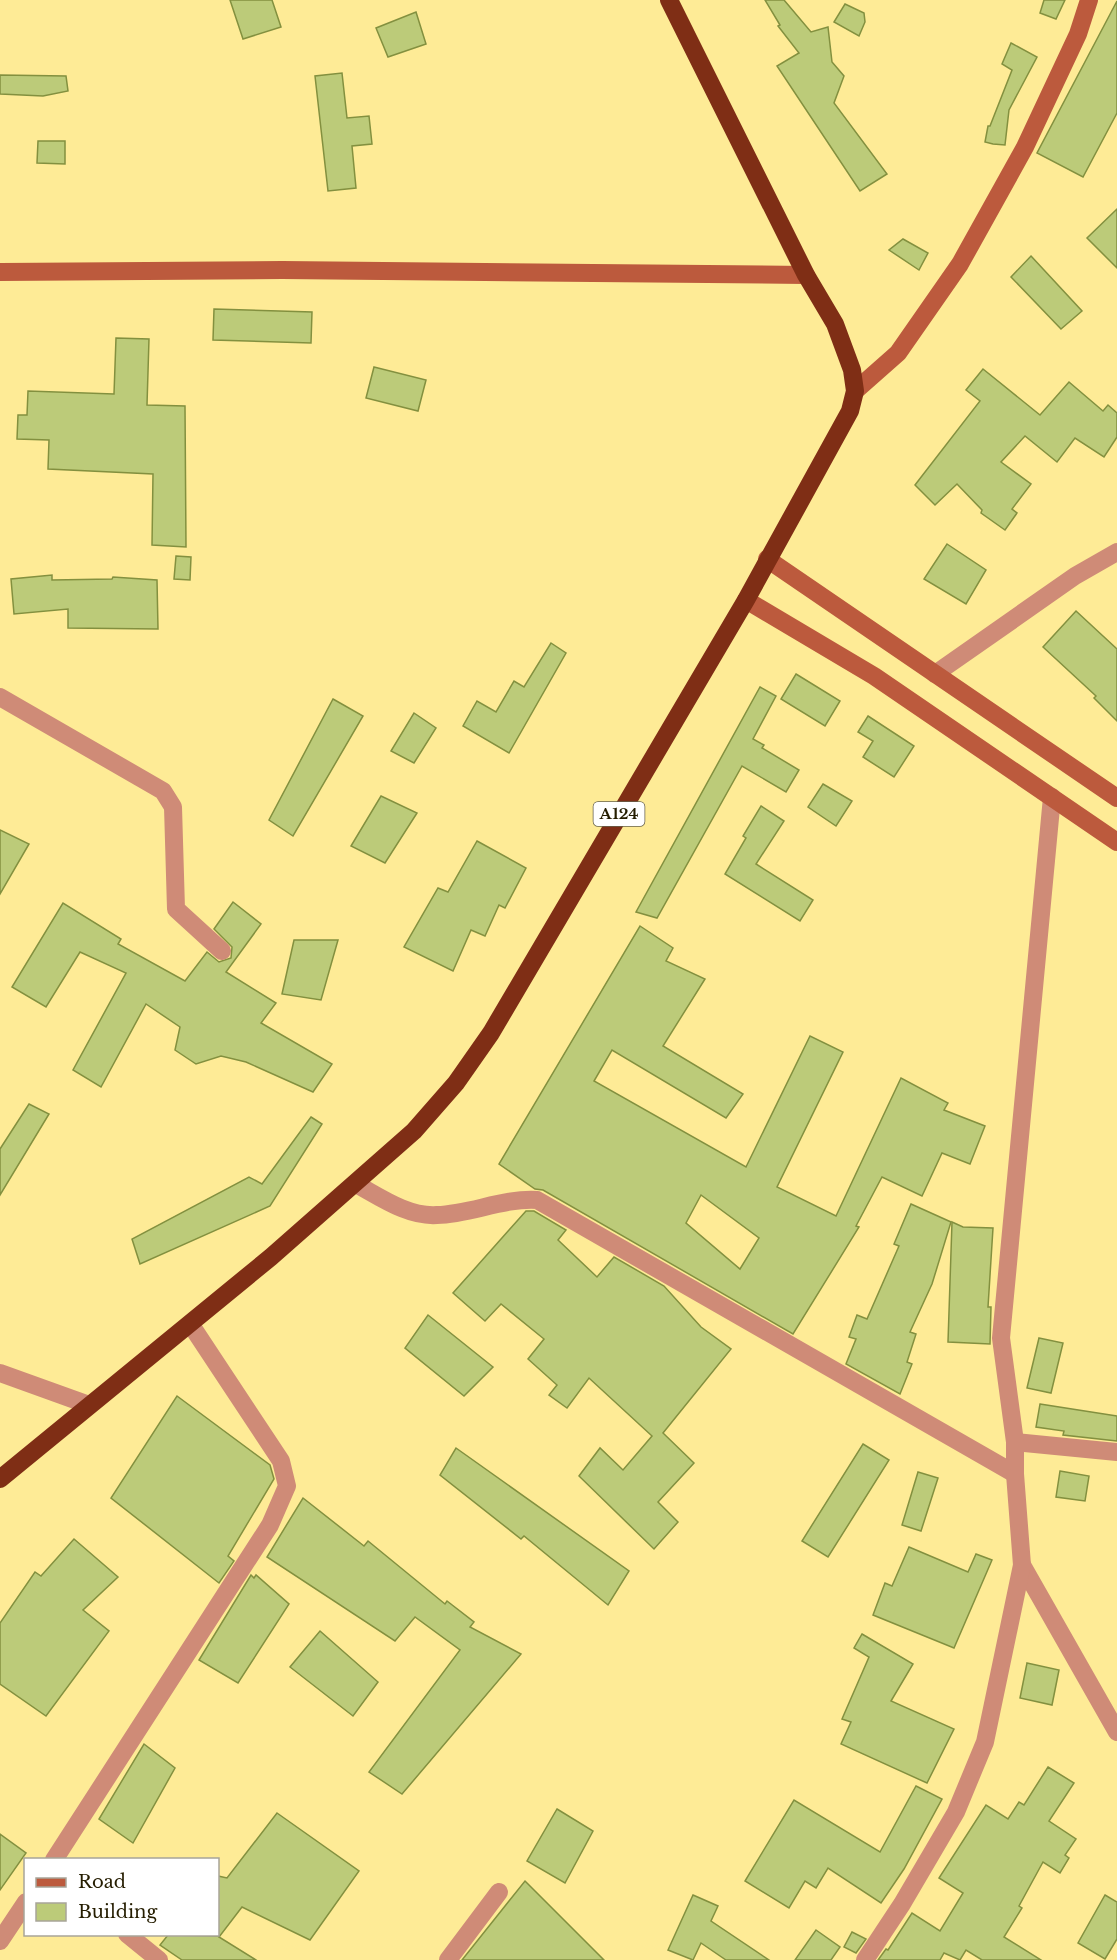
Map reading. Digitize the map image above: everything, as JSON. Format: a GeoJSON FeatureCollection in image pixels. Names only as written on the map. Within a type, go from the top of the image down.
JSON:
{"type":"FeatureCollection","features":[{"type":"Feature","properties":{"kind":"highway"},"geometry":{"type":"LineString","coordinates":[[669,0],[806,275],[835,324],[852,370],[855,391]]}},
{"type":"Feature","properties":{"kind":"highway","name":"A124"},"geometry":{"type":"LineString","coordinates":[[0,1479],[191,1325],[356,1184],[414,1131],[456,1083],[491,1033],[746,600],[850,411],[855,391]]}},
{"type":"Feature","properties":{"kind":"street"},"geometry":{"type":"LineString","coordinates":[[855,391],[898,353],[960,264],[1025,147],[1078,34],[1089,0]]}},
{"type":"Feature","properties":{"kind":"street"},"geometry":{"type":"LineString","coordinates":[[0,272],[282,270],[806,275]]}},
{"type":"Feature","properties":{"kind":"street"},"geometry":{"type":"LineString","coordinates":[[935,674],[1075,576],[1117,552]]}},
{"type":"Feature","properties":{"kind":"street"},"geometry":{"type":"LineString","coordinates":[[767,559],[1117,798]]}},
{"type":"Feature","properties":{"kind":"street"},"geometry":{"type":"LineString","coordinates":[[746,600],[874,676],[1117,842]]}},
{"type":"Feature","properties":{"kind":"street"},"geometry":{"type":"LineString","coordinates":[[0,697],[163,791],[170,798],[173,807],[176,909],[222,951]]}},
{"type":"Feature","properties":{"kind":"street"},"geometry":{"type":"LineString","coordinates":[[865,1960],[903,1904],[956,1812],[985,1742],[1022,1565],[1015,1474],[1015,1442],[1001,1338],[1052,797]]}},
{"type":"Feature","properties":{"kind":"street"},"geometry":{"type":"LineString","coordinates":[[356,1184],[394,1205],[435,1216],[485,1208],[516,1199],[537,1200],[1015,1474]]}},
{"type":"Feature","properties":{"kind":"street"},"geometry":{"type":"LineString","coordinates":[[55,1858],[270,1525],[287,1486],[281,1461],[191,1325]]}},
{"type":"Feature","properties":{"kind":"street"},"geometry":{"type":"LineString","coordinates":[[0,1373],[89,1405]]}},
{"type":"Feature","properties":{"kind":"street"},"geometry":{"type":"LineString","coordinates":[[1015,1442],[1117,1452]]}},
{"type":"Feature","properties":{"kind":"street"},"geometry":{"type":"LineString","coordinates":[[1022,1565],[1117,1732]]}},
{"type":"Feature","properties":{"kind":"street"},"geometry":{"type":"LineString","coordinates":[[448,1960],[499,1892]]}},
{"type":"Feature","properties":{"kind":"street"},"geometry":{"type":"LineString","coordinates":[[0,1941],[24,1905]]}},
{"type":"Feature","properties":{"kind":"street"},"geometry":{"type":"LineString","coordinates":[[128,1936],[159,1960]]}},
{"type":"Feature","properties":{"kind":"building"},"geometry":{"type":"Polygon","coordinates":[[[230,0],[272,0],[281,27],[243,39],[230,0]]]}},
{"type":"Feature","properties":{"kind":"building"},"geometry":{"type":"Polygon","coordinates":[[[765,0],[784,0],[811,32],[828,27],[832,62],[844,76],[834,103],[887,174],[860,191],[777,66],[799,53],[778,26],[780,25],[765,0]]]}},
{"type":"Feature","properties":{"kind":"building"},"geometry":{"type":"Polygon","coordinates":[[[1044,0],[1065,0],[1056,19],[1040,13],[1044,0]]]}},
{"type":"Feature","properties":{"kind":"building"},"geometry":{"type":"Polygon","coordinates":[[[1117,1],[1117,113],[1083,177],[1037,153],[1117,1]]]}},
{"type":"Feature","properties":{"kind":"building"},"geometry":{"type":"Polygon","coordinates":[[[845,4],[864,13],[865,22],[859,36],[834,22],[845,4]]]}},
{"type":"Feature","properties":{"kind":"building"},"geometry":{"type":"Polygon","coordinates":[[[416,12],[426,44],[388,57],[376,28],[416,12]]]}},
{"type":"Feature","properties":{"kind":"building"},"geometry":{"type":"Polygon","coordinates":[[[1011,43],[1037,57],[1009,110],[1005,145],[993,144],[985,142],[988,126],[990,126],[1012,70],[1002,64],[1011,43]]]}},
{"type":"Feature","properties":{"kind":"building"},"geometry":{"type":"Polygon","coordinates":[[[342,73],[347,118],[369,116],[372,144],[352,146],[356,188],[328,191],[315,76],[342,73]]]}},
{"type":"Feature","properties":{"kind":"building"},"geometry":{"type":"Polygon","coordinates":[[[0,75],[66,76],[68,91],[43,96],[0,94],[0,75]]]}},
{"type":"Feature","properties":{"kind":"building"},"geometry":{"type":"Polygon","coordinates":[[[38,141],[65,141],[65,164],[37,163],[38,141]]]}},
{"type":"Feature","properties":{"kind":"building"},"geometry":{"type":"Polygon","coordinates":[[[1117,209],[1117,268],[1087,238],[1117,209]]]}},
{"type":"Feature","properties":{"kind":"building"},"geometry":{"type":"Polygon","coordinates":[[[903,239],[928,253],[919,270],[889,250],[903,239]]]}},
{"type":"Feature","properties":{"kind":"building"},"geometry":{"type":"Polygon","coordinates":[[[1031,256],[1082,311],[1061,329],[1011,277],[1031,256]]]}},
{"type":"Feature","properties":{"kind":"building"},"geometry":{"type":"Polygon","coordinates":[[[214,309],[312,312],[311,343],[213,340],[214,309]]]}},
{"type":"Feature","properties":{"kind":"building"},"geometry":{"type":"Polygon","coordinates":[[[116,338],[149,339],[147,405],[185,406],[186,547],[152,545],[153,474],[48,469],[49,440],[17,439],[18,415],[27,415],[28,391],[114,394],[116,338]]]}},
{"type":"Feature","properties":{"kind":"building"},"geometry":{"type":"Polygon","coordinates":[[[374,367],[426,380],[418,411],[366,398],[374,367]]]}},
{"type":"Feature","properties":{"kind":"building"},"geometry":{"type":"Polygon","coordinates":[[[983,369],[1040,415],[1069,382],[1103,411],[1108,405],[1117,413],[1117,437],[1104,457],[1075,438],[1057,462],[1025,436],[1001,462],[1031,484],[1012,509],[1017,513],[1005,530],[981,513],[982,510],[957,484],[935,505],[915,485],[980,401],[966,390],[983,369]]]}},
{"type":"Feature","properties":{"kind":"building"},"geometry":{"type":"Polygon","coordinates":[[[947,544],[986,570],[966,604],[924,579],[947,544]]]}},
{"type":"Feature","properties":{"kind":"building"},"geometry":{"type":"Polygon","coordinates":[[[176,556],[191,557],[190,580],[174,579],[176,556]]]}},
{"type":"Feature","properties":{"kind":"building"},"geometry":{"type":"Polygon","coordinates":[[[52,575],[52,580],[112,579],[113,577],[157,580],[158,629],[68,628],[68,609],[14,614],[11,579],[52,575]]]}},
{"type":"Feature","properties":{"kind":"building"},"geometry":{"type":"Polygon","coordinates":[[[1076,611],[1117,649],[1117,721],[1094,698],[1096,696],[1043,647],[1076,611]]]}},
{"type":"Feature","properties":{"kind":"building"},"geometry":{"type":"Polygon","coordinates":[[[551,643],[566,653],[509,753],[463,726],[477,701],[496,712],[514,681],[524,687],[551,643]]]}},
{"type":"Feature","properties":{"kind":"building"},"geometry":{"type":"Polygon","coordinates":[[[796,674],[840,701],[825,726],[781,699],[796,674]]]}},
{"type":"Feature","properties":{"kind":"building"},"geometry":{"type":"Polygon","coordinates":[[[760,687],[776,696],[753,739],[764,745],[762,748],[799,770],[786,792],[742,766],[657,918],[636,912],[760,687]]]}},
{"type":"Feature","properties":{"kind":"building"},"geometry":{"type":"Polygon","coordinates":[[[333,699],[363,716],[293,836],[269,820],[333,699]]]}},
{"type":"Feature","properties":{"kind":"building"},"geometry":{"type":"Polygon","coordinates":[[[414,713],[436,728],[414,763],[391,751],[414,713]]]}},
{"type":"Feature","properties":{"kind":"building"},"geometry":{"type":"Polygon","coordinates":[[[868,716],[914,746],[894,777],[863,757],[873,741],[858,732],[868,716]]]}},
{"type":"Feature","properties":{"kind":"building"},"geometry":{"type":"Polygon","coordinates":[[[823,784],[852,801],[836,826],[808,807],[823,784]]]}},
{"type":"Feature","properties":{"kind":"building"},"geometry":{"type":"Polygon","coordinates":[[[381,796],[417,813],[385,863],[351,846],[381,796]]]}},
{"type":"Feature","properties":{"kind":"building"},"geometry":{"type":"Polygon","coordinates":[[[761,806],[784,821],[756,864],[813,900],[800,921],[725,874],[746,838],[743,836],[761,806]]]}},
{"type":"Feature","properties":{"kind":"building"},"geometry":{"type":"Polygon","coordinates":[[[0,830],[29,844],[0,894],[0,830]]]}},
{"type":"Feature","properties":{"kind":"building"},"geometry":{"type":"Polygon","coordinates":[[[477,841],[526,868],[505,908],[499,905],[485,936],[471,930],[453,971],[404,947],[438,888],[448,892],[477,841]]]}},
{"type":"Feature","properties":{"kind":"building"},"geometry":{"type":"Polygon","coordinates":[[[233,902],[261,924],[226,972],[276,1003],[261,1023],[332,1064],[313,1092],[246,1062],[221,1056],[196,1064],[175,1050],[180,1027],[146,1004],[101,1087],[73,1070],[126,973],[80,952],[46,1007],[12,987],[63,903],[121,939],[118,944],[185,981],[207,952],[219,962],[231,958],[232,947],[214,929],[233,902]]]}},
{"type":"Feature","properties":{"kind":"building"},"geometry":{"type":"Polygon","coordinates":[[[640,926],[673,948],[666,961],[705,979],[663,1046],[743,1094],[726,1118],[612,1050],[594,1081],[746,1167],[810,1036],[843,1052],[777,1187],[836,1216],[901,1078],[948,1103],[944,1110],[985,1126],[970,1164],[942,1153],[922,1196],[882,1177],[856,1226],[859,1227],[793,1334],[543,1190],[535,1189],[499,1164],[640,926]],[[701,1195],[686,1223],[740,1269],[759,1238],[701,1195]]]}},
{"type":"Feature","properties":{"kind":"building"},"geometry":{"type":"Polygon","coordinates":[[[294,940],[338,940],[321,1000],[282,994],[294,940]]]}},
{"type":"Feature","properties":{"kind":"building"},"geometry":{"type":"Polygon","coordinates":[[[29,1104],[49,1114],[0,1195],[0,1149],[29,1104]]]}},
{"type":"Feature","properties":{"kind":"building"},"geometry":{"type":"Polygon","coordinates":[[[311,1117],[322,1124],[270,1206],[140,1264],[132,1239],[249,1177],[262,1184],[311,1117]]]}},
{"type":"Feature","properties":{"kind":"building"},"geometry":{"type":"Polygon","coordinates":[[[911,1204],[951,1222],[932,1284],[910,1332],[916,1334],[907,1362],[912,1364],[900,1394],[846,1364],[856,1339],[849,1337],[857,1315],[867,1319],[899,1246],[894,1244],[911,1204]]]}},
{"type":"Feature","properties":{"kind":"building"},"geometry":{"type":"Polygon","coordinates":[[[526,1211],[534,1211],[566,1230],[558,1240],[597,1277],[614,1257],[664,1286],[701,1327],[731,1349],[663,1433],[694,1463],[658,1502],[678,1522],[654,1549],[579,1476],[600,1448],[623,1470],[652,1436],[589,1378],[567,1408],[549,1395],[557,1385],[528,1359],[544,1339],[501,1304],[485,1321],[453,1293],[526,1211]]]}},
{"type":"Feature","properties":{"kind":"building"},"geometry":{"type":"Polygon","coordinates":[[[952,1222],[963,1227],[993,1228],[988,1307],[991,1307],[990,1344],[948,1342],[952,1222]]]}},
{"type":"Feature","properties":{"kind":"building"},"geometry":{"type":"Polygon","coordinates":[[[428,1315],[493,1367],[464,1396],[405,1348],[428,1315]]]}},
{"type":"Feature","properties":{"kind":"building"},"geometry":{"type":"Polygon","coordinates":[[[1039,1338],[1063,1343],[1051,1393],[1027,1388],[1039,1338]]]}},
{"type":"Feature","properties":{"kind":"building"},"geometry":{"type":"Polygon","coordinates":[[[177,1396],[270,1465],[274,1479],[228,1556],[234,1561],[219,1583],[111,1498],[177,1396]]]}},
{"type":"Feature","properties":{"kind":"building"},"geometry":{"type":"Polygon","coordinates":[[[1040,1404],[1117,1416],[1117,1441],[1063,1435],[1064,1431],[1036,1427],[1040,1404]]]}},
{"type":"Feature","properties":{"kind":"building"},"geometry":{"type":"Polygon","coordinates":[[[863,1444],[889,1460],[828,1557],[802,1541],[863,1444]]]}},
{"type":"Feature","properties":{"kind":"building"},"geometry":{"type":"Polygon","coordinates":[[[456,1448],[629,1571],[608,1605],[524,1536],[521,1539],[440,1475],[456,1448]]]}},
{"type":"Feature","properties":{"kind":"building"},"geometry":{"type":"Polygon","coordinates":[[[1060,1471],[1089,1476],[1085,1501],[1056,1497],[1060,1471]]]}},
{"type":"Feature","properties":{"kind":"building"},"geometry":{"type":"Polygon","coordinates":[[[918,1472],[938,1478],[921,1531],[902,1525],[918,1472]]]}},
{"type":"Feature","properties":{"kind":"building"},"geometry":{"type":"Polygon","coordinates":[[[303,1498],[364,1546],[368,1541],[445,1604],[447,1601],[474,1622],[470,1627],[521,1654],[402,1794],[369,1772],[460,1650],[415,1617],[395,1641],[267,1557],[303,1498]]]}},
{"type":"Feature","properties":{"kind":"building"},"geometry":{"type":"Polygon","coordinates":[[[74,1539],[118,1577],[83,1610],[109,1631],[46,1716],[0,1684],[0,1623],[35,1572],[41,1576],[74,1539]]]}},
{"type":"Feature","properties":{"kind":"building"},"geometry":{"type":"Polygon","coordinates":[[[909,1547],[968,1572],[976,1554],[992,1560],[954,1648],[873,1615],[885,1583],[892,1586],[909,1547]]]}},
{"type":"Feature","properties":{"kind":"building"},"geometry":{"type":"Polygon","coordinates":[[[251,1575],[254,1578],[256,1575],[289,1604],[238,1683],[199,1660],[251,1575]]]}},
{"type":"Feature","properties":{"kind":"building"},"geometry":{"type":"Polygon","coordinates":[[[320,1631],[378,1682],[353,1716],[290,1667],[320,1631]]]}},
{"type":"Feature","properties":{"kind":"building"},"geometry":{"type":"Polygon","coordinates":[[[862,1634],[913,1664],[891,1701],[954,1729],[927,1783],[841,1744],[851,1722],[842,1719],[869,1657],[854,1648],[862,1634]]]}},
{"type":"Feature","properties":{"kind":"building"},"geometry":{"type":"Polygon","coordinates":[[[1027,1663],[1059,1670],[1052,1705],[1020,1698],[1027,1663]]]}},
{"type":"Feature","properties":{"kind":"building"},"geometry":{"type":"Polygon","coordinates":[[[144,1744],[175,1768],[133,1843],[99,1819],[144,1744]]]}},
{"type":"Feature","properties":{"kind":"building"},"geometry":{"type":"Polygon","coordinates":[[[1048,1767],[1074,1783],[1049,1821],[1076,1839],[1065,1855],[1069,1858],[1060,1873],[1043,1862],[1019,1906],[1022,1908],[1004,1937],[1041,1960],[982,1960],[966,1950],[960,1960],[944,1953],[940,1960],[878,1960],[886,1949],[888,1950],[912,1913],[940,1931],[963,1893],[939,1878],[986,1805],[1008,1819],[1019,1802],[1024,1805],[1048,1767]]]}},
{"type":"Feature","properties":{"kind":"building"},"geometry":{"type":"Polygon","coordinates":[[[916,1786],[942,1799],[904,1869],[881,1903],[828,1868],[816,1888],[805,1881],[789,1908],[745,1881],[794,1800],[880,1852],[916,1786]]]}},
{"type":"Feature","properties":{"kind":"building"},"geometry":{"type":"Polygon","coordinates":[[[557,1809],[593,1831],[565,1883],[527,1861],[557,1809]]]}},
{"type":"Feature","properties":{"kind":"building"},"geometry":{"type":"Polygon","coordinates":[[[277,1813],[359,1871],[310,1940],[242,1907],[219,1937],[256,1960],[182,1960],[160,1945],[167,1936],[219,1936],[219,1876],[227,1878],[277,1813]]]}},
{"type":"Feature","properties":{"kind":"building"},"geometry":{"type":"Polygon","coordinates":[[[0,1834],[26,1853],[0,1890],[0,1834]]]}},
{"type":"Feature","properties":{"kind":"building"},"geometry":{"type":"Polygon","coordinates":[[[525,1881],[604,1960],[462,1960],[525,1881]]]}},
{"type":"Feature","properties":{"kind":"building"},"geometry":{"type":"Polygon","coordinates":[[[693,1895],[718,1906],[711,1921],[769,1960],[726,1960],[701,1943],[693,1960],[668,1950],[693,1895]]]}},
{"type":"Feature","properties":{"kind":"building"},"geometry":{"type":"Polygon","coordinates":[[[1105,1895],[1117,1902],[1117,1939],[1105,1959],[1078,1943],[1105,1895]]]}},
{"type":"Feature","properties":{"kind":"building"},"geometry":{"type":"Polygon","coordinates":[[[816,1930],[840,1947],[831,1960],[795,1960],[816,1930]]]}},
{"type":"Feature","properties":{"kind":"building"},"geometry":{"type":"Polygon","coordinates":[[[852,1932],[866,1939],[856,1953],[844,1947],[852,1932]]]}}]}
